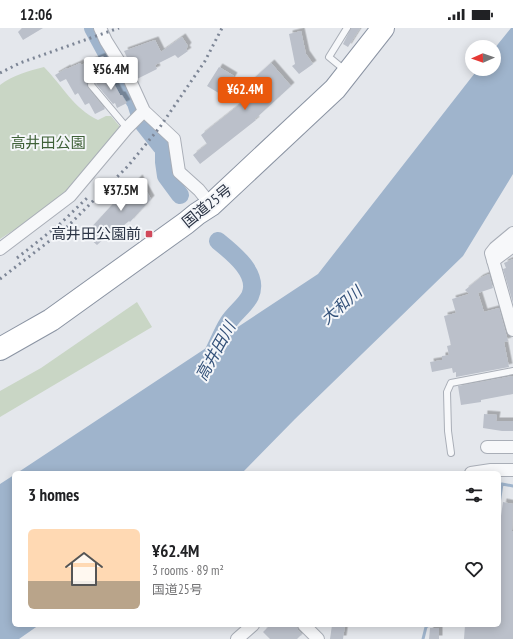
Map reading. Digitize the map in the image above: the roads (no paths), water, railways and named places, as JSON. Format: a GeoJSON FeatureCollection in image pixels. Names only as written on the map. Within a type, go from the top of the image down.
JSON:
{"type":"FeatureCollection","features":[{"type":"Feature","properties":{"kind":"highway","name":"国道25号"},"geometry":{"type":"LineString","coordinates":[[0,349],[51,320],[211,205],[335,89],[383,28]]}},
{"type":"Feature","properties":{"kind":"street"},"geometry":{"type":"LineString","coordinates":[[100,28],[106,41],[128,76],[144,111],[174,139],[179,172],[199,190],[211,205]]}},
{"type":"Feature","properties":{"kind":"street"},"geometry":{"type":"LineString","coordinates":[[0,249],[70,196],[127,128],[144,111]]}},
{"type":"Feature","properties":{"kind":"street"},"geometry":{"type":"LineString","coordinates":[[513,233],[491,253],[511,312],[513,330]]}},
{"type":"Feature","properties":{"kind":"street"},"geometry":{"type":"LineString","coordinates":[[493,260],[513,246]]}},
{"type":"Feature","properties":{"kind":"street"},"geometry":{"type":"LineString","coordinates":[[487,447],[513,446]]}},
{"type":"Feature","properties":{"kind":"street"},"geometry":{"type":"LineString","coordinates":[[484,471],[513,470]]}},
{"type":"Feature","properties":{"kind":"street"},"geometry":{"type":"LineString","coordinates":[[237,639],[251,627]]}},
{"type":"Feature","properties":{"kind":"lane"},"geometry":{"type":"LineString","coordinates":[[347,28],[329,58],[348,73]]}},
{"type":"Feature","properties":{"kind":"lane"},"geometry":{"type":"LineString","coordinates":[[121,65],[94,77],[91,85],[127,128]]}},
{"type":"Feature","properties":{"kind":"lane"},"geometry":{"type":"LineString","coordinates":[[452,453],[448,431],[447,392],[451,383],[513,371]]}},
{"type":"Feature","properties":{"kind":"water","name":"大和川"},"geometry":{"type":"Polygon","coordinates":[[[511,28],[513,28],[513,174],[463,256],[295,419],[244,471],[20,471],[318,274],[473,76],[501,76],[501,40],[511,28]]]}},
{"type":"Feature","properties":{"kind":"water"},"geometry":{"type":"Polygon","coordinates":[[[12,476],[12,627],[36,627],[19,639],[0,639],[0,484],[12,476]]]}},
{"type":"Feature","properties":{"kind":"waterway","name":"高井田川"},"geometry":{"type":"LineString","coordinates":[[93,28],[119,76],[136,103],[142,122],[164,148],[166,176],[180,195]]}},
{"type":"Feature","properties":{"kind":"waterway","name":"高井田川"},"geometry":{"type":"LineString","coordinates":[[210,359],[230,319],[248,300],[252,288],[248,272],[243,265],[218,241]]}},
{"type":"Feature","properties":{"kind":"waterway"},"geometry":{"type":"LineString","coordinates":[[501,491],[502,484],[513,486]]}},
{"type":"Feature","properties":{"kind":"waterway"},"geometry":{"type":"LineString","coordinates":[[423,639],[426,627]]}},
{"type":"Feature","properties":{"kind":"railway"},"geometry":{"type":"LineString","coordinates":[[0,73],[20,63],[119,28]]}},
{"type":"Feature","properties":{"kind":"railway"},"geometry":{"type":"LineString","coordinates":[[0,279],[65,229],[128,166],[160,127],[205,61],[222,28]]}},
{"type":"Feature","properties":{"kind":"railway"},"geometry":{"type":"LineString","coordinates":[[17,258],[60,224],[87,198]]}},
{"type":"Feature","properties":{"kind":"place","name":"高井田公園前"},"geometry":{"type":"Point","coordinates":[149,234]}},
{"type":"Feature","properties":{"kind":"park label","name":"高井田公園"},"geometry":{"type":"Point","coordinates":[48,143]}}]}
